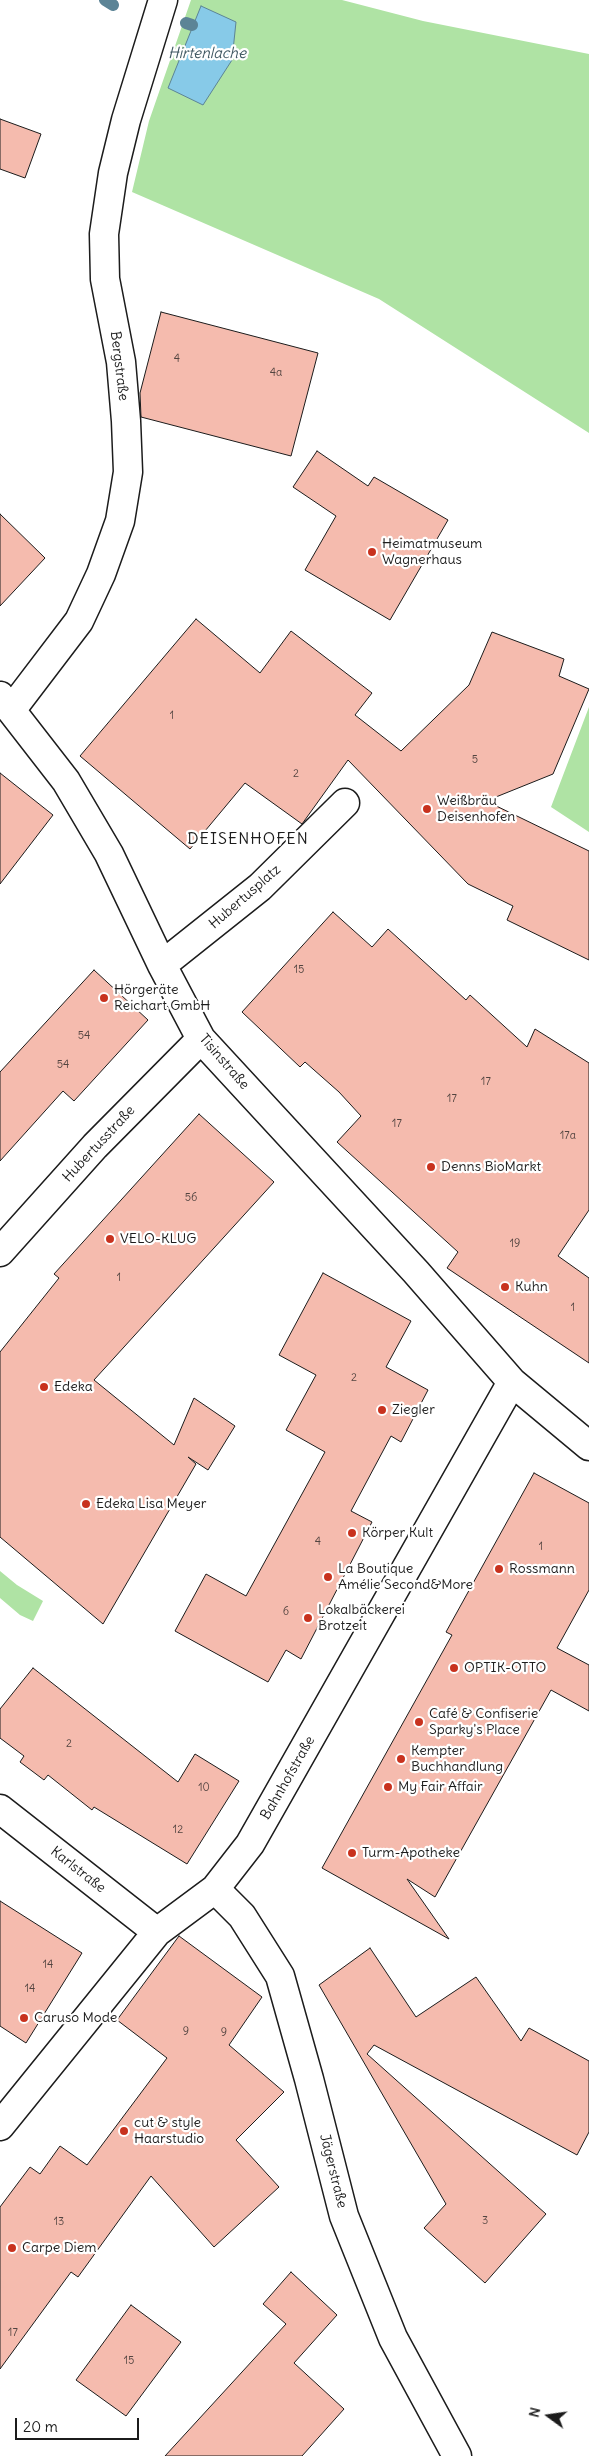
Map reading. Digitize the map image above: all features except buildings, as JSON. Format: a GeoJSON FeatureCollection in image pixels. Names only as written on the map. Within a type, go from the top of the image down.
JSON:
{"type":"FeatureCollection","features":[{"type":"Feature","properties":{"kind":"street","name":"Bergstraße"},"geometry":{"type":"LineString","coordinates":[[6,703],[79,621],[101,574],[120,521],[128,472],[126,421],[121,362],[105,279],[104,234],[113,173],[126,120],[163,0]]}},
{"type":"Feature","properties":{"kind":"street","name":"Tisinstraße"},"geometry":{"type":"LineString","coordinates":[[6,703],[66,780],[109,854],[162,966],[201,1039],[416,1272],[512,1382],[589,1446]]}},
{"type":"Feature","properties":{"kind":"street","name":"Hubertusplatz"},"geometry":{"type":"LineString","coordinates":[[162,966],[260,887],[345,803]]}},
{"type":"Feature","properties":{"kind":"street","name":"Hubertusstraße"},"geometry":{"type":"LineString","coordinates":[[0,1252],[95,1146],[201,1039]]}},
{"type":"Feature","properties":{"kind":"street","name":"Bahnhofstraße"},"geometry":{"type":"LineString","coordinates":[[0,2126],[157,1932],[215,1889],[250,1844],[512,1382]]}},
{"type":"Feature","properties":{"kind":"street","name":"Karlstraße"},"geometry":{"type":"LineString","coordinates":[[0,1809],[157,1932]]}},
{"type":"Feature","properties":{"kind":"street","name":"Jägerstraße"},"geometry":{"type":"LineString","coordinates":[[215,1889],[242,1916],[280,1976],[344,2216],[393,2338],[457,2456]]}},
{"type":"Feature","properties":{"kind":"green space"},"geometry":{"type":"Polygon","coordinates":[[[191,0],[342,0],[423,21],[589,54],[589,433],[379,299],[132,192],[149,121],[191,0]]]}},
{"type":"Feature","properties":{"kind":"green space"},"geometry":{"type":"Polygon","coordinates":[[[589,707],[589,832],[551,807],[589,707]]]}},
{"type":"Feature","properties":{"kind":"green space"},"geometry":{"type":"Polygon","coordinates":[[[0,1571],[17,1585],[43,1601],[33,1621],[20,1615],[0,1598],[0,1571]]]}},
{"type":"Feature","properties":{"kind":"water","name":"Hirtenlache"},"geometry":{"type":"Polygon","coordinates":[[[201,6],[236,22],[232,60],[203,105],[168,88],[201,6]]]}},
{"type":"Feature","properties":{"kind":"waterway"},"geometry":{"type":"LineString","coordinates":[[105,0],[113,5]]}},
{"type":"Feature","properties":{"kind":"waterway"},"geometry":{"type":"LineString","coordinates":[[186,23],[192,25]]}},
{"type":"Feature","properties":{"kind":"place","name":"Heimatmuseum Wagnerhaus"},"geometry":{"type":"Point","coordinates":[372,552]}},
{"type":"Feature","properties":{"kind":"place","name":"Weißbräu Deisenhofen"},"geometry":{"type":"Point","coordinates":[427,809]}},
{"type":"Feature","properties":{"kind":"place","name":"Hörgeräte Reichart GmbH"},"geometry":{"type":"Point","coordinates":[104,998]}},
{"type":"Feature","properties":{"kind":"place","name":"Denns BioMarkt"},"geometry":{"type":"Point","coordinates":[431,1167]}},
{"type":"Feature","properties":{"kind":"place","name":"VELO-KLUG"},"geometry":{"type":"Point","coordinates":[110,1239]}},
{"type":"Feature","properties":{"kind":"place","name":"Kuhn"},"geometry":{"type":"Point","coordinates":[505,1287]}},
{"type":"Feature","properties":{"kind":"place","name":"Edeka"},"geometry":{"type":"Point","coordinates":[44,1387]}},
{"type":"Feature","properties":{"kind":"place","name":"Ziegler"},"geometry":{"type":"Point","coordinates":[382,1410]}},
{"type":"Feature","properties":{"kind":"place","name":"Edeka Lisa Meyer"},"geometry":{"type":"Point","coordinates":[86,1504]}},
{"type":"Feature","properties":{"kind":"place","name":"Körper Kult"},"geometry":{"type":"Point","coordinates":[352,1533]}},
{"type":"Feature","properties":{"kind":"place","name":"Rossmann"},"geometry":{"type":"Point","coordinates":[499,1569]}},
{"type":"Feature","properties":{"kind":"place","name":"La Boutique Amélie Second&More"},"geometry":{"type":"Point","coordinates":[328,1577]}},
{"type":"Feature","properties":{"kind":"place","name":"Lokalbäckerei Brotzeit"},"geometry":{"type":"Point","coordinates":[308,1618]}},
{"type":"Feature","properties":{"kind":"place","name":"OPTIK-OTTO"},"geometry":{"type":"Point","coordinates":[454,1668]}},
{"type":"Feature","properties":{"kind":"place","name":"Café & Confiserie Sparky's Place"},"geometry":{"type":"Point","coordinates":[419,1722]}},
{"type":"Feature","properties":{"kind":"place","name":"Kempter Buchhandlung"},"geometry":{"type":"Point","coordinates":[401,1759]}},
{"type":"Feature","properties":{"kind":"place","name":"My Fair Affair"},"geometry":{"type":"Point","coordinates":[388,1787]}},
{"type":"Feature","properties":{"kind":"place","name":"Turm-Apotheke"},"geometry":{"type":"Point","coordinates":[352,1853]}},
{"type":"Feature","properties":{"kind":"place","name":"Caruso Mode"},"geometry":{"type":"Point","coordinates":[24,2018]}},
{"type":"Feature","properties":{"kind":"place","name":"cut & style Haarstudio"},"geometry":{"type":"Point","coordinates":[124,2131]}},
{"type":"Feature","properties":{"kind":"place","name":"Carpe Diem"},"geometry":{"type":"Point","coordinates":[12,2248]}},
{"type":"Feature","properties":{"kind":"district","name":"DEISENHOFEN"},"geometry":{"type":"Point","coordinates":[248,839]}}]}
